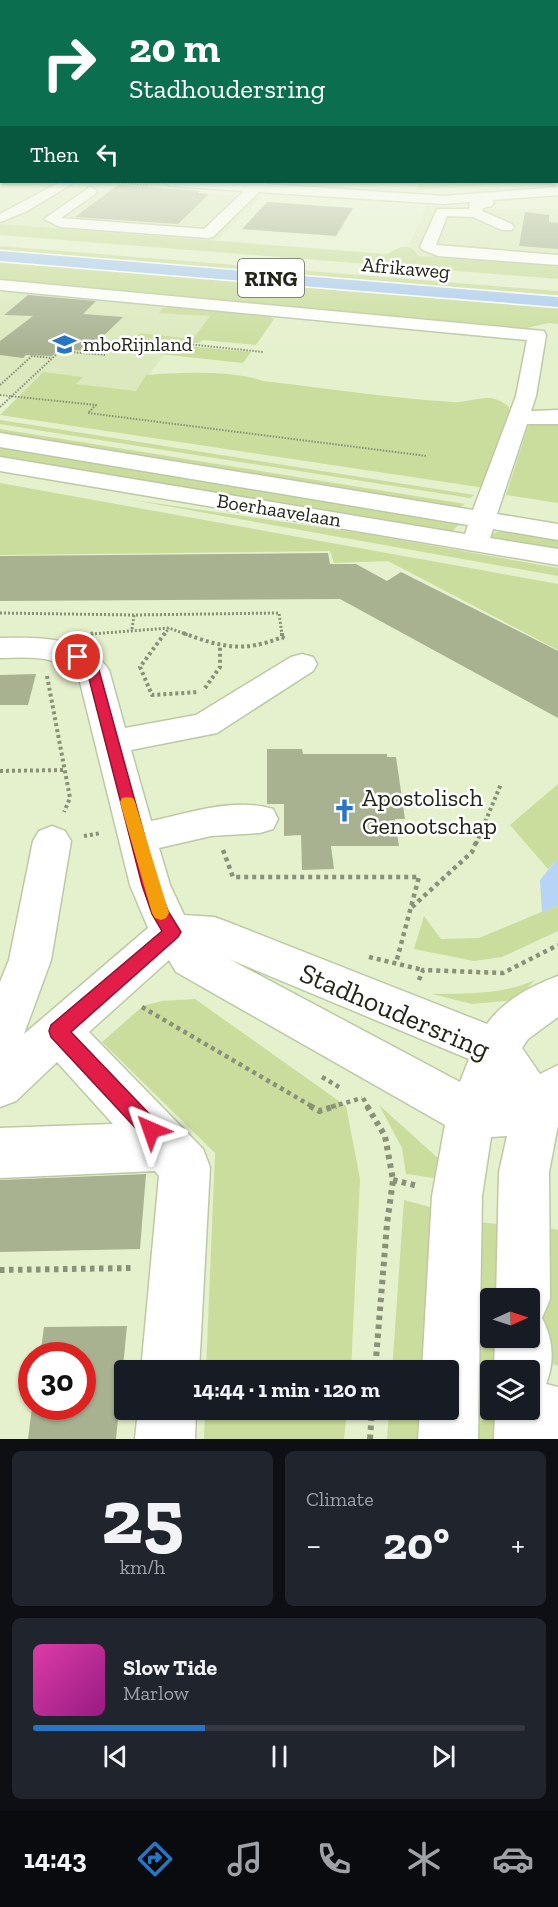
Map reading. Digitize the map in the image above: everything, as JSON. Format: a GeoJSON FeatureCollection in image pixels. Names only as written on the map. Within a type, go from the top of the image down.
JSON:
{"type":"FeatureCollection","features":[{"type":"Feature","properties":{"kind":"main road","name":"Afrikaweg"},"geometry":{"type":"LineString","coordinates":[[0,243],[558,287]]}},
{"type":"Feature","properties":{"kind":"main road","name":"Afrikaweg"},"geometry":{"type":"LineString","coordinates":[[0,256],[558,302]]}},
{"type":"Feature","properties":{"kind":"street"},"geometry":{"type":"LineString","coordinates":[[54,217],[51,219],[60,223],[208,234],[225,217]]}},
{"type":"Feature","properties":{"kind":"street"},"geometry":{"type":"LineString","coordinates":[[440,217],[428,247],[438,251],[558,260]]}},
{"type":"Feature","properties":{"kind":"street"},"geometry":{"type":"LineString","coordinates":[[484,217],[507,227]]}},
{"type":"Feature","properties":{"kind":"street"},"geometry":{"type":"LineString","coordinates":[[0,285],[537,335],[526,396],[479,530]]}},
{"type":"Feature","properties":{"kind":"street"},"geometry":{"type":"LineString","coordinates":[[0,304],[22,287]]}},
{"type":"Feature","properties":{"kind":"street"},"geometry":{"type":"LineString","coordinates":[[519,418],[558,417]]}},
{"type":"Feature","properties":{"kind":"street","name":"Boerhaavelaan"},"geometry":{"type":"LineString","coordinates":[[0,440],[479,530],[558,557]]}},
{"type":"Feature","properties":{"kind":"street","name":"Boerhaavelaan"},"geometry":{"type":"LineString","coordinates":[[0,464],[479,530],[558,532]]}},
{"type":"Feature","properties":{"kind":"street","name":"Stadhoudersring"},"geometry":{"type":"LineString","coordinates":[[0,648],[60,650],[78,657],[93,670],[157,904],[172,932],[191,959],[371,1081],[471,1114]]}},
{"type":"Feature","properties":{"kind":"street"},"geometry":{"type":"LineString","coordinates":[[112,742],[205,725],[296,653]]}},
{"type":"Feature","properties":{"kind":"street"},"geometry":{"type":"LineString","coordinates":[[136,833],[212,822],[260,819]]}},
{"type":"Feature","properties":{"kind":"street"},"geometry":{"type":"LineString","coordinates":[[0,1038],[30,960],[52,841]]}},
{"type":"Feature","properties":{"kind":"street"},"geometry":{"type":"LineString","coordinates":[[0,1085],[172,932]]}},
{"type":"Feature","properties":{"kind":"street","name":"Stadhoudersring"},"geometry":{"type":"LineString","coordinates":[[172,932],[214,934],[496,1048],[547,1099]]}},
{"type":"Feature","properties":{"kind":"street"},"geometry":{"type":"LineString","coordinates":[[448,1439],[457,1196],[471,1114],[496,1048],[512,1025],[536,1007],[558,995]]}},
{"type":"Feature","properties":{"kind":"street"},"geometry":{"type":"LineString","coordinates":[[58,1031],[185,1167],[171,1360]]}},
{"type":"Feature","properties":{"kind":"street"},"geometry":{"type":"LineString","coordinates":[[471,1114],[547,1099],[524,1172],[523,1288]]}},
{"type":"Feature","properties":{"kind":"street"},"geometry":{"type":"LineString","coordinates":[[0,1153],[166,1146]]}},
{"type":"Feature","properties":{"kind":"street"},"geometry":{"type":"LineString","coordinates":[[540,1413],[558,1416]]}},
{"type":"Feature","properties":{"kind":"street"},"geometry":{"type":"LineString","coordinates":[[165,1439],[166,1420]]}},
{"type":"Feature","properties":{"kind":"street"},"geometry":{"type":"LineString","coordinates":[[524,1439],[525,1420]]}},
{"type":"Feature","properties":{"kind":"path"},"geometry":{"type":"LineString","coordinates":[[121,337],[263,352]]}},
{"type":"Feature","properties":{"kind":"path"},"geometry":{"type":"LineString","coordinates":[[0,407],[60,351],[105,355]]}},
{"type":"Feature","properties":{"kind":"path"},"geometry":{"type":"LineString","coordinates":[[0,385],[32,356],[52,358]]}},
{"type":"Feature","properties":{"kind":"path"},"geometry":{"type":"LineString","coordinates":[[0,395],[96,405],[88,413],[427,456]]}},
{"type":"Feature","properties":{"kind":"path"},"geometry":{"type":"LineString","coordinates":[[0,613],[134,615],[279,613],[282,637],[296,653]]}},
{"type":"Feature","properties":{"kind":"path"},"geometry":{"type":"LineString","coordinates":[[132,629],[134,615]]}},
{"type":"Feature","properties":{"kind":"path"},"geometry":{"type":"LineString","coordinates":[[136,833],[52,841],[70,798],[46,674],[60,650],[96,632],[132,629],[169,628],[220,646],[260,646],[282,637]]}},
{"type":"Feature","properties":{"kind":"path"},"geometry":{"type":"LineString","coordinates":[[169,628],[140,667],[152,695],[202,692],[220,667],[220,646]]}},
{"type":"Feature","properties":{"kind":"path"},"geometry":{"type":"LineString","coordinates":[[0,771],[64,770]]}},
{"type":"Feature","properties":{"kind":"path"},"geometry":{"type":"LineString","coordinates":[[411,907],[472,852],[501,784]]}},
{"type":"Feature","properties":{"kind":"path"},"geometry":{"type":"LineString","coordinates":[[212,822],[234,877],[419,877],[396,963]]}},
{"type":"Feature","properties":{"kind":"path"},"geometry":{"type":"LineString","coordinates":[[108,987],[319,1111],[371,1081]]}},
{"type":"Feature","properties":{"kind":"path"},"geometry":{"type":"LineString","coordinates":[[0,1270],[177,1267]]}},
{"type":"Feature","properties":{"kind":"path"},"geometry":{"type":"LineString","coordinates":[[370,1439],[371,1420]]}},
{"type":"Feature","properties":{"kind":"shaded area"},"geometry":{"type":"Polygon","coordinates":[[[0,217],[240,217],[218,240],[0,224],[0,217]]]}},
{"type":"Feature","properties":{"kind":"shaded area"},"geometry":{"type":"Polygon","coordinates":[[[422,217],[558,217],[558,267],[419,256],[409,246],[422,217]]]}},
{"type":"Feature","properties":{"kind":"shaded area"},"geometry":{"type":"Polygon","coordinates":[[[0,224],[387,254],[408,247],[412,248],[418,256],[558,266],[558,279],[0,235],[0,224]]]}},
{"type":"Feature","properties":{"kind":"shaded area"},"geometry":{"type":"Polygon","coordinates":[[[0,246],[558,291],[558,298],[0,252],[0,246]]]}},
{"type":"Feature","properties":{"kind":"shaded area"},"geometry":{"type":"Polygon","coordinates":[[[0,261],[558,308],[558,324],[548,323],[527,328],[0,281],[0,261]]]}},
{"type":"Feature","properties":{"kind":"shaded area","name":"mboRijnland"},"geometry":{"type":"Polygon","coordinates":[[[4,291],[177,306],[195,314],[211,316],[193,339],[140,333],[135,337],[127,347],[130,351],[164,355],[136,391],[75,384],[82,378],[43,372],[19,395],[0,394],[0,294],[4,291]]]}},
{"type":"Feature","properties":{"kind":"shaded area"},"geometry":{"type":"Polygon","coordinates":[[[177,306],[267,315],[274,319],[256,345],[135,337],[140,333],[193,339],[210,316],[159,313],[163,308],[177,306]]]}},
{"type":"Feature","properties":{"kind":"shaded area"},"geometry":{"type":"Polygon","coordinates":[[[134,341],[251,352],[243,363],[131,351],[127,347],[134,341]]]}},
{"type":"Feature","properties":{"kind":"shaded area"},"geometry":{"type":"Polygon","coordinates":[[[43,372],[83,377],[76,384],[136,391],[146,375],[222,373],[263,381],[428,400],[459,402],[487,398],[502,402],[509,407],[509,411],[485,488],[0,415],[43,372]]]}},
{"type":"Feature","properties":{"kind":"shaded area"},"geometry":{"type":"Polygon","coordinates":[[[0,420],[474,495],[470,498],[62,434],[0,424],[0,420]]]}},
{"type":"Feature","properties":{"kind":"shaded area"},"geometry":{"type":"Polygon","coordinates":[[[558,422],[558,503],[506,495],[528,426],[533,423],[558,422]]]}},
{"type":"Feature","properties":{"kind":"shaded area"},"geometry":{"type":"Polygon","coordinates":[[[0,429],[465,504],[458,508],[0,433],[0,429]]]}},
{"type":"Feature","properties":{"kind":"shaded area"},"geometry":{"type":"Polygon","coordinates":[[[0,447],[459,524],[451,533],[0,457],[0,447]]]}},
{"type":"Feature","properties":{"kind":"shaded area"},"geometry":{"type":"Polygon","coordinates":[[[0,483],[558,584],[558,650],[388,561],[334,563],[330,551],[0,555],[0,483]]]}},
{"type":"Feature","properties":{"kind":"shaded area"},"geometry":{"type":"Polygon","coordinates":[[[127,499],[360,533],[558,568],[558,576],[127,499]]]}},
{"type":"Feature","properties":{"kind":"shaded area"},"geometry":{"type":"Polygon","coordinates":[[[502,531],[558,540],[558,551],[498,541],[491,537],[493,533],[502,531]]]}},
{"type":"Feature","properties":{"kind":"shaded area"},"geometry":{"type":"Polygon","coordinates":[[[558,784],[558,858],[548,869],[510,825],[558,784]]]}},
{"type":"Feature","properties":{"kind":"shaded area"},"geometry":{"type":"Polygon","coordinates":[[[558,905],[558,931],[502,957],[474,961],[414,949],[424,916],[441,939],[479,938],[558,905]]]}},
{"type":"Feature","properties":{"kind":"shaded area"},"geometry":{"type":"Polygon","coordinates":[[[535,980],[515,1000],[472,1004],[432,994],[498,991],[535,980]]]}},
{"type":"Feature","properties":{"kind":"shaded area"},"geometry":{"type":"Polygon","coordinates":[[[195,999],[346,1106],[360,1179],[352,1360],[206,1360],[215,1153],[102,1042],[143,1006],[162,1001],[195,999]]]}},
{"type":"Feature","properties":{"kind":"shaded area"},"geometry":{"type":"Polygon","coordinates":[[[379,1105],[440,1160],[441,1179],[406,1174],[402,1148],[379,1105]]]}},
{"type":"Feature","properties":{"kind":"shaded area"},"geometry":{"type":"Polygon","coordinates":[[[404,1200],[441,1210],[434,1360],[393,1360],[404,1200]]]}},
{"type":"Feature","properties":{"kind":"shaded area"},"geometry":{"type":"Polygon","coordinates":[[[477,1222],[509,1225],[510,1288],[480,1288],[480,1348],[510,1348],[510,1360],[480,1360],[480,1420],[510,1420],[510,1439],[473,1439],[477,1222]]]}},
{"type":"Feature","properties":{"kind":"shaded area"},"geometry":{"type":"Polygon","coordinates":[[[541,1226],[558,1230],[558,1366],[545,1361],[541,1226]]]}},
{"type":"Feature","properties":{"kind":"shaded area"},"geometry":{"type":"Polygon","coordinates":[[[205,1420],[346,1420],[344,1439],[204,1439],[205,1420]]]}},
{"type":"Feature","properties":{"kind":"shaded area"},"geometry":{"type":"Polygon","coordinates":[[[388,1420],[432,1420],[431,1439],[387,1439],[388,1420]]]}},
{"type":"Feature","properties":{"kind":"water"},"geometry":{"type":"Polygon","coordinates":[[[558,858],[558,905],[542,912],[540,880],[558,858]]]}},
{"type":"Feature","properties":{"kind":"building"},"geometry":{"type":"Polygon","coordinates":[[[77,217],[185,217],[178,224],[77,217]]]}},
{"type":"Feature","properties":{"kind":"building"},"geometry":{"type":"Polygon","coordinates":[[[253,217],[347,217],[336,236],[242,229],[253,217]]]}},
{"type":"Feature","properties":{"kind":"building"},"geometry":{"type":"Polygon","coordinates":[[[524,217],[549,217],[549,222],[558,223],[558,249],[519,246],[524,217]]]}},
{"type":"Feature","properties":{"kind":"building"},"geometry":{"type":"Polygon","coordinates":[[[28,295],[96,301],[83,314],[123,317],[88,351],[59,349],[52,356],[26,355],[23,358],[0,355],[0,341],[33,316],[4,315],[28,295]]]}},
{"type":"Feature","properties":{"kind":"building"},"geometry":{"type":"Polygon","coordinates":[[[328,553],[330,564],[356,564],[387,581],[401,572],[558,651],[558,718],[340,599],[0,601],[0,556],[328,553]]]}},
{"type":"Feature","properties":{"kind":"building"},"geometry":{"type":"Polygon","coordinates":[[[36,674],[28,705],[0,705],[0,675],[36,674]]]}},
{"type":"Feature","properties":{"kind":"building","name":"Apostolisch Genootschap"},"geometry":{"type":"Polygon","coordinates":[[[267,749],[302,749],[303,754],[387,754],[387,757],[396,757],[405,819],[395,819],[399,846],[331,846],[334,869],[302,870],[301,835],[284,836],[284,804],[267,804],[267,749]]]}},
{"type":"Feature","properties":{"kind":"building"},"geometry":{"type":"Polygon","coordinates":[[[146,1174],[140,1249],[0,1252],[0,1180],[146,1174]]]}},
{"type":"Feature","properties":{"kind":"building"},"geometry":{"type":"Polygon","coordinates":[[[127,1326],[124,1360],[114,1360],[114,1420],[118,1420],[116,1439],[28,1439],[30,1420],[96,1420],[96,1342],[42,1342],[44,1327],[127,1326]]]}},
{"type":"Feature","properties":{"kind":"slow traffic"},"geometry":{"type":"LineString","coordinates":[[127,802],[150,885],[161,913]]}},
{"type":"Feature","properties":{"kind":"place","name":"mboRijnland"},"geometry":{"type":"Point","coordinates":[65,344]}},
{"type":"Feature","properties":{"kind":"place","name":"Apostolisch Genootschap"},"geometry":{"type":"Point","coordinates":[344,811]}},
{"type":"Feature","properties":{"kind":"route"},"geometry":{"type":"LineString","coordinates":[[78,657],[93,670],[150,885],[161,914],[172,932],[58,1031],[151,1130]]}}]}
